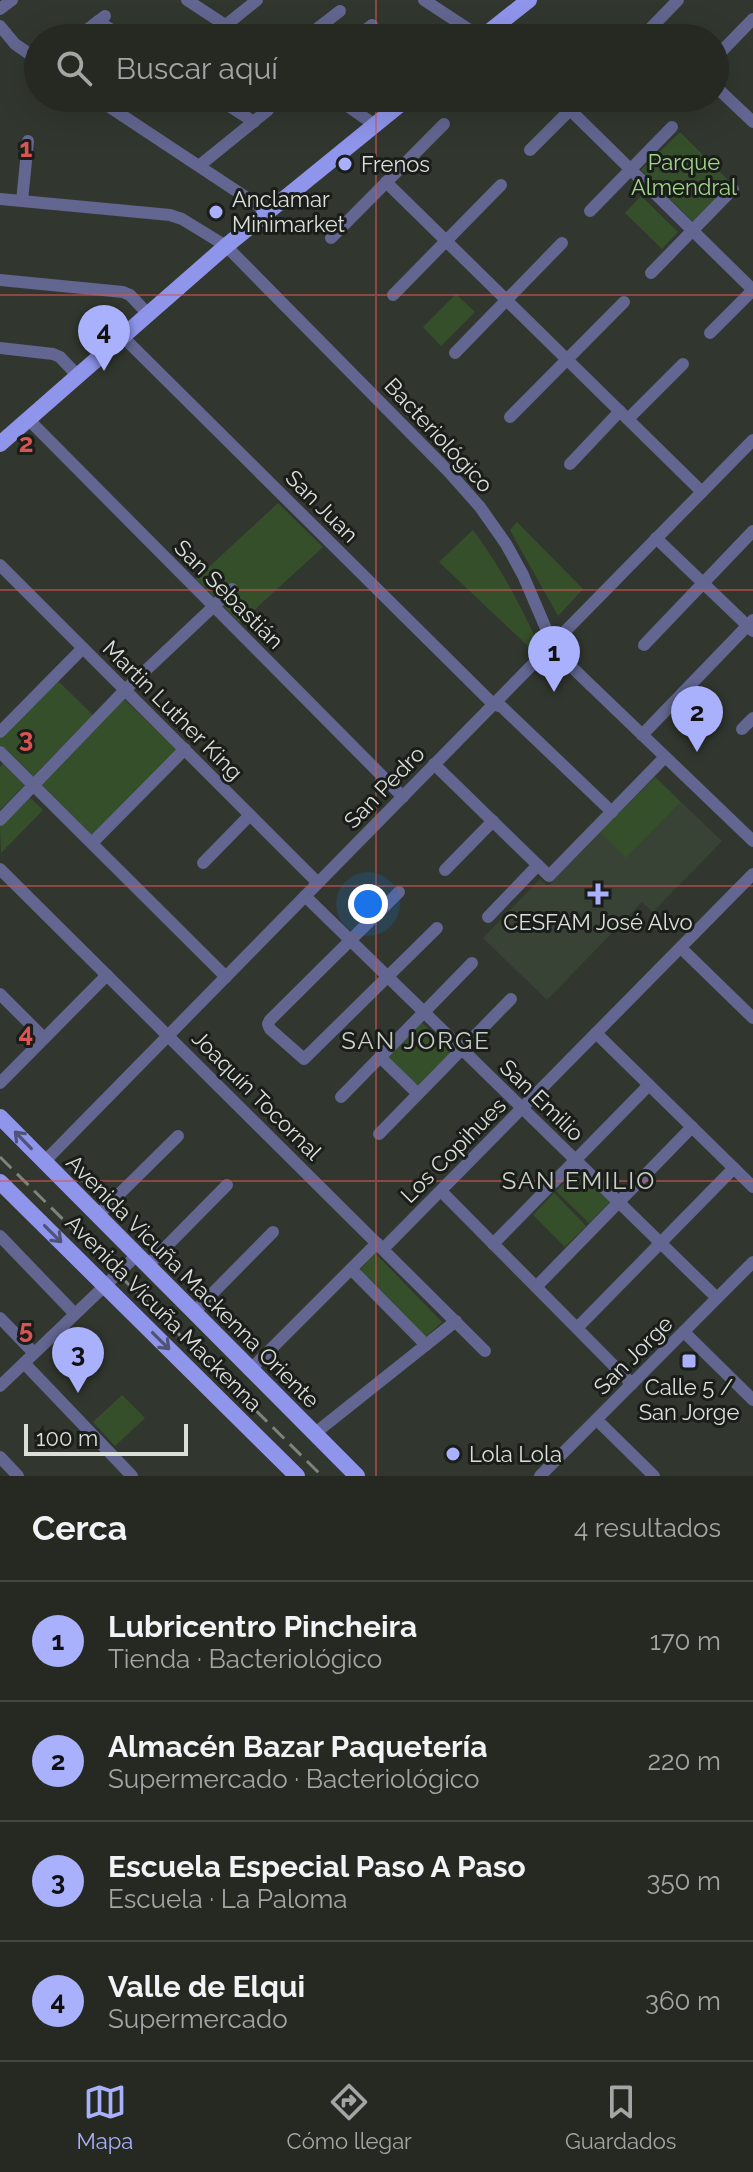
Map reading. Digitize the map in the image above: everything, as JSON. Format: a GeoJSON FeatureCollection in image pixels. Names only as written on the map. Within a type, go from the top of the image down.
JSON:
{"type":"FeatureCollection","features":[{"type":"Feature","properties":{"kind":"main road"},"geometry":{"type":"LineString","coordinates":[[501,24],[529,0]]}},
{"type":"Feature","properties":{"kind":"main road"},"geometry":{"type":"LineString","coordinates":[[0,444],[226,246],[391,112]]}},
{"type":"Feature","properties":{"kind":"main road","name":"Avenida Vicuña Mackenna Oriente"},"geometry":{"type":"LineString","coordinates":[[0,1117],[357,1476]]}},
{"type":"Feature","properties":{"kind":"main road","name":"Avenida Vicuña Mackenna"},"geometry":{"type":"LineString","coordinates":[[0,1182],[297,1476]]}},
{"type":"Feature","properties":{"kind":"street"},"geometry":{"type":"LineString","coordinates":[[0,9],[12,0]]}},
{"type":"Feature","properties":{"kind":"street"},"geometry":{"type":"LineString","coordinates":[[187,0],[224,24]]}},
{"type":"Feature","properties":{"kind":"street"},"geometry":{"type":"LineString","coordinates":[[227,24],[257,0]]}},
{"type":"Feature","properties":{"kind":"street"},"geometry":{"type":"LineString","coordinates":[[424,0],[466,24]]}},
{"type":"Feature","properties":{"kind":"street"},"geometry":{"type":"LineString","coordinates":[[655,24],[678,0]]}},
{"type":"Feature","properties":{"kind":"street"},"geometry":{"type":"LineString","coordinates":[[323,24],[340,11]]}},
{"type":"Feature","properties":{"kind":"street"},"geometry":{"type":"LineString","coordinates":[[0,26],[24,50]]}},
{"type":"Feature","properties":{"kind":"street"},"geometry":{"type":"LineString","coordinates":[[729,46],[751,26]]}},
{"type":"Feature","properties":{"kind":"street"},"geometry":{"type":"LineString","coordinates":[[729,99],[753,122]]}},
{"type":"Feature","properties":{"kind":"street"},"geometry":{"type":"LineString","coordinates":[[117,112],[268,212]]}},
{"type":"Feature","properties":{"kind":"street"},"geometry":{"type":"LineString","coordinates":[[239,112],[254,122]]}},
{"type":"Feature","properties":{"kind":"street"},"geometry":{"type":"LineString","coordinates":[[199,166],[266,112]]}},
{"type":"Feature","properties":{"kind":"street"},"geometry":{"type":"LineString","coordinates":[[356,112],[375,125]]}},
{"type":"Feature","properties":{"kind":"street"},"geometry":{"type":"LineString","coordinates":[[530,150],[568,112]]}},
{"type":"Feature","properties":{"kind":"street"},"geometry":{"type":"LineString","coordinates":[[572,112],[753,290],[710,333]]}},
{"type":"Feature","properties":{"kind":"street"},"geometry":{"type":"LineString","coordinates":[[331,238],[444,124]]}},
{"type":"Feature","properties":{"kind":"street"},"geometry":{"type":"LineString","coordinates":[[590,211],[672,127]]}},
{"type":"Feature","properties":{"kind":"street"},"geometry":{"type":"LineString","coordinates":[[22,201],[28,141]]}},
{"type":"Feature","properties":{"kind":"street"},"geometry":{"type":"LineString","coordinates":[[386,182],[702,492]]}},
{"type":"Feature","properties":{"kind":"street"},"geometry":{"type":"LineString","coordinates":[[393,295],[501,185]]}},
{"type":"Feature","properties":{"kind":"street"},"geometry":{"type":"LineString","coordinates":[[651,273],[733,189]]}},
{"type":"Feature","properties":{"kind":"street","name":"Bacteriológico"},"geometry":{"type":"LineString","coordinates":[[0,199],[170,215],[226,246],[480,507],[515,559],[556,652],[753,841]]}},
{"type":"Feature","properties":{"kind":"street"},"geometry":{"type":"LineString","coordinates":[[455,353],[562,243]]}},
{"type":"Feature","properties":{"kind":"street"},"geometry":{"type":"LineString","coordinates":[[0,280],[123,292],[148,314]]}},
{"type":"Feature","properties":{"kind":"street"},"geometry":{"type":"LineString","coordinates":[[510,417],[624,302]]}},
{"type":"Feature","properties":{"kind":"street","name":"San Juan"},"geometry":{"type":"LineString","coordinates":[[122,336],[493,704],[502,707],[612,812]]}},
{"type":"Feature","properties":{"kind":"street"},"geometry":{"type":"LineString","coordinates":[[0,348],[53,354],[78,376]]}},
{"type":"Feature","properties":{"kind":"street"},"geometry":{"type":"LineString","coordinates":[[570,464],[683,364]]}},
{"type":"Feature","properties":{"kind":"street","name":"San Sebastián"},"geometry":{"type":"LineString","coordinates":[[28,419],[403,797]]}},
{"type":"Feature","properties":{"kind":"street","name":"San Pedro"},"geometry":{"type":"LineString","coordinates":[[44,1162],[753,440]]}},
{"type":"Feature","properties":{"kind":"street"},"geometry":{"type":"LineString","coordinates":[[644,645],[753,531]]}},
{"type":"Feature","properties":{"kind":"street"},"geometry":{"type":"LineString","coordinates":[[642,735],[751,626],[656,538]]}},
{"type":"Feature","properties":{"kind":"street","name":"Martin Luther King"},"geometry":{"type":"LineString","coordinates":[[1,569],[318,883]]}},
{"type":"Feature","properties":{"kind":"street"},"geometry":{"type":"LineString","coordinates":[[0,820],[125,690],[232,589]]}},
{"type":"Feature","properties":{"kind":"street"},"geometry":{"type":"LineString","coordinates":[[0,732],[83,648]]}},
{"type":"Feature","properties":{"kind":"street"},"geometry":{"type":"LineString","coordinates":[[742,729],[753,718]]}},
{"type":"Feature","properties":{"kind":"street"},"geometry":{"type":"LineString","coordinates":[[92,843],[185,749]]}},
{"type":"Feature","properties":{"kind":"street"},"geometry":{"type":"LineString","coordinates":[[0,752],[226,977]]}},
{"type":"Feature","properties":{"kind":"street"},"geometry":{"type":"LineString","coordinates":[[434,764],[549,876],[665,757]]}},
{"type":"Feature","properties":{"kind":"street"},"geometry":{"type":"LineString","coordinates":[[203,863],[250,815]]}},
{"type":"Feature","properties":{"kind":"street"},"geometry":{"type":"LineString","coordinates":[[445,870],[493,821]]}},
{"type":"Feature","properties":{"kind":"street"},"geometry":{"type":"LineString","coordinates":[[488,917],[538,865]]}},
{"type":"Feature","properties":{"kind":"street","name":"Joaquín Tocornal"},"geometry":{"type":"LineString","coordinates":[[0,869],[485,1351]]}},
{"type":"Feature","properties":{"kind":"street","name":"Los Copihues"},"geometry":{"type":"LineString","coordinates":[[250,1370],[351,1269],[441,1191],[753,874]]}},
{"type":"Feature","properties":{"kind":"street"},"geometry":{"type":"LineString","coordinates":[[399,892],[268,1024],[304,1059],[437,928]]}},
{"type":"Feature","properties":{"kind":"street","name":"San Emilio"},"geometry":{"type":"LineString","coordinates":[[305,896],[717,1298]]}},
{"type":"Feature","properties":{"kind":"street"},"geometry":{"type":"LineString","coordinates":[[681,948],[753,1018]]}},
{"type":"Feature","properties":{"kind":"street"},"geometry":{"type":"LineString","coordinates":[[341,1097],[472,963]]}},
{"type":"Feature","properties":{"kind":"street"},"geometry":{"type":"LineString","coordinates":[[0,1083],[107,975]]}},
{"type":"Feature","properties":{"kind":"street"},"geometry":{"type":"LineString","coordinates":[[0,994],[44,1038]]}},
{"type":"Feature","properties":{"kind":"street"},"geometry":{"type":"LineString","coordinates":[[379,1134],[511,999]]}},
{"type":"Feature","properties":{"kind":"street"},"geometry":{"type":"LineString","coordinates":[[596,1033],[753,1187]]}},
{"type":"Feature","properties":{"kind":"street"},"geometry":{"type":"LineString","coordinates":[[380,1057],[418,1094]]}},
{"type":"Feature","properties":{"kind":"street"},"geometry":{"type":"LineString","coordinates":[[493,1244],[649,1085]]}},
{"type":"Feature","properties":{"kind":"street"},"geometry":{"type":"LineString","coordinates":[[536,1287],[692,1127]]}},
{"type":"Feature","properties":{"kind":"street"},"geometry":{"type":"LineString","coordinates":[[97,1216],[178,1136]]}},
{"type":"Feature","properties":{"kind":"street"},"geometry":{"type":"LineString","coordinates":[[577,1328],[734,1168]]}},
{"type":"Feature","properties":{"kind":"street"},"geometry":{"type":"LineString","coordinates":[[0,1386],[105,1286],[142,1261],[227,1185]]}},
{"type":"Feature","properties":{"kind":"street"},"geometry":{"type":"LineString","coordinates":[[441,1191],[632,1384]]}},
{"type":"Feature","properties":{"kind":"street"},"geometry":{"type":"LineString","coordinates":[[194,1312],[273,1232]]}},
{"type":"Feature","properties":{"kind":"street"},"geometry":{"type":"LineString","coordinates":[[0,1236],[75,1314]]}},
{"type":"Feature","properties":{"kind":"street","name":"San Jorge"},"geometry":{"type":"LineString","coordinates":[[540,1476],[753,1262]]}},
{"type":"Feature","properties":{"kind":"street"},"geometry":{"type":"LineString","coordinates":[[351,1269],[426,1345]]}},
{"type":"Feature","properties":{"kind":"street"},"geometry":{"type":"LineString","coordinates":[[0,1318],[34,1353]]}},
{"type":"Feature","properties":{"kind":"street"},"geometry":{"type":"LineString","coordinates":[[314,1434],[456,1321]]}},
{"type":"Feature","properties":{"kind":"street"},"geometry":{"type":"LineString","coordinates":[[684,1332],[753,1400]]}},
{"type":"Feature","properties":{"kind":"street"},"geometry":{"type":"LineString","coordinates":[[24,1363],[132,1476]]}},
{"type":"Feature","properties":{"kind":"street"},"geometry":{"type":"LineString","coordinates":[[597,1420],[654,1476]]}},
{"type":"Feature","properties":{"kind":"street"},"geometry":{"type":"LineString","coordinates":[[0,1457],[18,1476]]}},
{"type":"Feature","properties":{"kind":"shaded area","name":"CESFAM José Alvo"},"geometry":{"type":"Polygon","coordinates":[[[681,802],[722,841],[653,912],[642,902],[547,1000],[483,938],[540,879],[548,886],[600,832],[627,857],[681,802]]]}},
{"type":"Feature","properties":{"kind":"green space","name":"Parque Almendral"},"geometry":{"type":"Polygon","coordinates":[[[680,132],[732,184],[693,222],[641,170],[680,132]]]}},
{"type":"Feature","properties":{"kind":"green space"},"geometry":{"type":"Polygon","coordinates":[[[641,196],[678,232],[662,249],[625,213],[641,196]]]}},
{"type":"Feature","properties":{"kind":"green space"},"geometry":{"type":"Polygon","coordinates":[[[456,294],[475,312],[441,346],[423,327],[456,294]]]}},
{"type":"Feature","properties":{"kind":"green space"},"geometry":{"type":"Polygon","coordinates":[[[278,503],[323,547],[240,623],[196,579],[278,503]]]}},
{"type":"Feature","properties":{"kind":"green space"},"geometry":{"type":"Polygon","coordinates":[[[517,522],[583,589],[558,616],[510,530],[517,522]]]}},
{"type":"Feature","properties":{"kind":"green space"},"geometry":{"type":"Polygon","coordinates":[[[473,530],[500,570],[530,626],[537,641],[531,649],[439,562],[473,530]]]}},
{"type":"Feature","properties":{"kind":"green space"},"geometry":{"type":"Polygon","coordinates":[[[57,680],[93,715],[0,810],[0,767],[11,756],[0,745],[0,738],[57,680]]]}},
{"type":"Feature","properties":{"kind":"green space"},"geometry":{"type":"Polygon","coordinates":[[[124,699],[178,751],[94,838],[40,785],[124,699]]]}},
{"type":"Feature","properties":{"kind":"green space"},"geometry":{"type":"Polygon","coordinates":[[[655,777],[681,802],[626,858],[600,832],[655,777]]]}},
{"type":"Feature","properties":{"kind":"green space"},"geometry":{"type":"Polygon","coordinates":[[[29,797],[43,810],[1,853],[0,827],[29,797]]]}},
{"type":"Feature","properties":{"kind":"green space"},"geometry":{"type":"Polygon","coordinates":[[[419,1020],[452,1052],[418,1088],[385,1055],[419,1020]]]}},
{"type":"Feature","properties":{"kind":"green space"},"geometry":{"type":"Polygon","coordinates":[[[580,1168],[612,1200],[589,1223],[556,1191],[580,1168]]]}},
{"type":"Feature","properties":{"kind":"green space"},"geometry":{"type":"Polygon","coordinates":[[[554,1193],[586,1226],[565,1247],[533,1215],[554,1193]]]}},
{"type":"Feature","properties":{"kind":"green space"},"geometry":{"type":"Polygon","coordinates":[[[375,1253],[442,1322],[423,1339],[358,1272],[375,1253]]]}},
{"type":"Feature","properties":{"kind":"green space"},"geometry":{"type":"Polygon","coordinates":[[[122,1395],[145,1418],[115,1446],[93,1422],[122,1395]]]}},
{"type":"Feature","properties":{"kind":"railway"},"geometry":{"type":"LineString","coordinates":[[0,1157],[322,1476]]}},
{"type":"Feature","properties":{"kind":"place","name":"Frenos"},"geometry":{"type":"Point","coordinates":[345,164]}},
{"type":"Feature","properties":{"kind":"place","name":"Anclamar Minimarket"},"geometry":{"type":"Point","coordinates":[216,212]}},
{"type":"Feature","properties":{"kind":"place","name":"Valle de Elqui"},"geometry":{"type":"Point","coordinates":[104,371]}},
{"type":"Feature","properties":{"kind":"place","name":"Lubricentro Pincheira"},"geometry":{"type":"Point","coordinates":[554,692]}},
{"type":"Feature","properties":{"kind":"place","name":"Almacén Bazar Paquetería"},"geometry":{"type":"Point","coordinates":[697,752]}},
{"type":"Feature","properties":{"kind":"place","name":"CESFAM José Alvo"},"geometry":{"type":"Point","coordinates":[598,894]}},
{"type":"Feature","properties":{"kind":"place","name":"Calle 5 / San Jorge"},"geometry":{"type":"Point","coordinates":[689,1361]}},
{"type":"Feature","properties":{"kind":"place","name":"Escuela Especial Paso A Paso"},"geometry":{"type":"Point","coordinates":[78,1393]}},
{"type":"Feature","properties":{"kind":"place","name":"Lola Lola"},"geometry":{"type":"Point","coordinates":[453,1454]}},
{"type":"Feature","properties":{"kind":"district","name":"SAN JORGE"},"geometry":{"type":"Point","coordinates":[416,1040]}},
{"type":"Feature","properties":{"kind":"district","name":"SAN EMILIO"},"geometry":{"type":"Point","coordinates":[579,1180]}}]}
